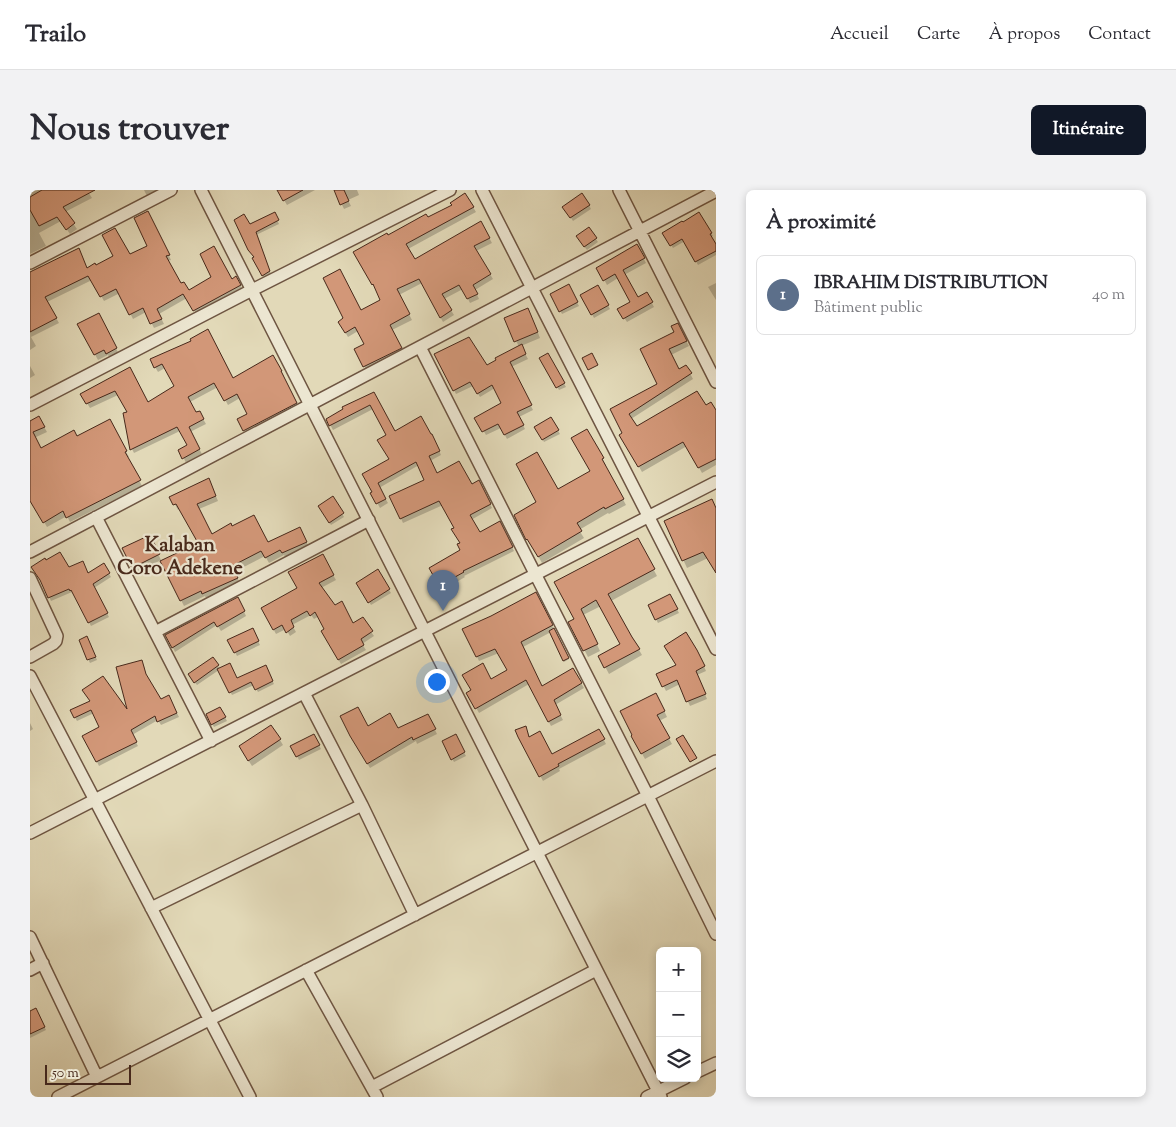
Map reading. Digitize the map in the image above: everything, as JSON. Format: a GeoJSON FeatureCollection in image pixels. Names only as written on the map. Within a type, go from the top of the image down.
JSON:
{"type":"FeatureCollection","features":[{"type":"Feature","properties":{"kind":"street"},"geometry":{"type":"LineString","coordinates":[[30,263],[171,190]]}},
{"type":"Feature","properties":{"kind":"street"},"geometry":{"type":"LineString","coordinates":[[201,190],[659,1094]]}},
{"type":"Feature","properties":{"kind":"street"},"geometry":{"type":"LineString","coordinates":[[30,405],[450,190]]}},
{"type":"Feature","properties":{"kind":"street"},"geometry":{"type":"LineString","coordinates":[[482,190],[716,649]]}},
{"type":"Feature","properties":{"kind":"street"},"geometry":{"type":"LineString","coordinates":[[619,190],[716,382]]}},
{"type":"Feature","properties":{"kind":"street"},"geometry":{"type":"LineString","coordinates":[[30,552],[716,192]]}},
{"type":"Feature","properties":{"kind":"street"},"geometry":{"type":"LineString","coordinates":[[420,347],[716,934]]}},
{"type":"Feature","properties":{"kind":"street"},"geometry":{"type":"LineString","coordinates":[[30,833],[716,482]]}},
{"type":"Feature","properties":{"kind":"street"},"geometry":{"type":"LineString","coordinates":[[96,517],[211,741]]}},
{"type":"Feature","properties":{"kind":"street"},"geometry":{"type":"LineString","coordinates":[[155,632],[369,520]]}},
{"type":"Feature","properties":{"kind":"street"},"geometry":{"type":"LineString","coordinates":[[30,578],[57,636],[53,644],[30,657]]}},
{"type":"Feature","properties":{"kind":"street"},"geometry":{"type":"LineString","coordinates":[[30,676],[250,1097]]}},
{"type":"Feature","properties":{"kind":"street"},"geometry":{"type":"LineString","coordinates":[[304,693],[362,805],[415,915]]}},
{"type":"Feature","properties":{"kind":"street"},"geometry":{"type":"LineString","coordinates":[[58,1097],[716,761]]}},
{"type":"Feature","properties":{"kind":"street"},"geometry":{"type":"LineString","coordinates":[[151,908],[362,805]]}},
{"type":"Feature","properties":{"kind":"street"},"geometry":{"type":"LineString","coordinates":[[30,937],[97,1077]]}},
{"type":"Feature","properties":{"kind":"street"},"geometry":{"type":"LineString","coordinates":[[30,970],[43,963]]}},
{"type":"Feature","properties":{"kind":"street"},"geometry":{"type":"LineString","coordinates":[[306,970],[374,1092],[596,970]]}},
{"type":"Feature","properties":{"kind":"street"},"geometry":{"type":"LineString","coordinates":[[701,1070],[716,1063]]}},
{"type":"Feature","properties":{"kind":"street"},"geometry":{"type":"LineString","coordinates":[[647,1097],[659,1094],[678,1082]]}},
{"type":"Feature","properties":{"kind":"building"},"geometry":{"type":"Polygon","coordinates":[[[42,190],[95,190],[63,207],[75,223],[66,230],[57,217],[39,226],[30,210],[30,197],[42,190]]]}},
{"type":"Feature","properties":{"kind":"building"},"geometry":{"type":"Polygon","coordinates":[[[277,190],[303,190],[283,201],[277,190]]]}},
{"type":"Feature","properties":{"kind":"building"},"geometry":{"type":"Polygon","coordinates":[[[334,190],[344,190],[349,201],[340,205],[334,190]]]}},
{"type":"Feature","properties":{"kind":"building"},"geometry":{"type":"Polygon","coordinates":[[[465,193],[474,207],[406,244],[415,259],[481,221],[490,238],[474,246],[491,274],[473,285],[478,294],[467,299],[459,285],[442,294],[452,310],[440,318],[419,279],[397,289],[410,314],[390,325],[402,348],[363,367],[354,349],[364,344],[355,327],[345,333],[338,322],[343,318],[323,278],[340,269],[361,310],[380,300],[373,284],[353,252],[426,214],[428,217],[452,205],[450,203],[465,193]]]}},
{"type":"Feature","properties":{"kind":"building"},"geometry":{"type":"Polygon","coordinates":[[[582,193],[590,205],[570,218],[562,207],[582,193]]]}},
{"type":"Feature","properties":{"kind":"building"},"geometry":{"type":"Polygon","coordinates":[[[148,211],[170,255],[166,256],[181,283],[184,282],[189,290],[211,277],[200,254],[214,246],[232,279],[236,276],[241,285],[193,311],[183,294],[157,309],[162,319],[150,324],[143,308],[129,315],[116,289],[100,297],[88,276],[45,297],[57,318],[30,332],[30,272],[79,248],[87,268],[95,263],[96,265],[113,256],[102,235],[115,228],[130,254],[147,246],[134,218],[148,211]]]}},
{"type":"Feature","properties":{"kind":"building"},"geometry":{"type":"Polygon","coordinates":[[[275,212],[279,220],[256,232],[270,271],[262,276],[234,220],[244,214],[250,224],[275,212]]]}},
{"type":"Feature","properties":{"kind":"building"},"geometry":{"type":"Polygon","coordinates":[[[699,212],[712,233],[710,234],[716,244],[716,251],[695,262],[682,239],[670,246],[662,233],[699,212]]]}},
{"type":"Feature","properties":{"kind":"building"},"geometry":{"type":"Polygon","coordinates":[[[589,227],[597,238],[584,247],[576,236],[589,227]]]}},
{"type":"Feature","properties":{"kind":"building"},"geometry":{"type":"Polygon","coordinates":[[[637,244],[645,258],[623,270],[638,297],[647,292],[653,302],[623,319],[617,309],[630,302],[615,274],[603,281],[596,268],[637,244]]]}},
{"type":"Feature","properties":{"kind":"building"},"geometry":{"type":"Polygon","coordinates":[[[569,284],[578,302],[559,312],[550,294],[569,284]]]}},
{"type":"Feature","properties":{"kind":"building"},"geometry":{"type":"Polygon","coordinates":[[[598,285],[609,305],[591,315],[580,295],[598,285]]]}},
{"type":"Feature","properties":{"kind":"building"},"geometry":{"type":"Polygon","coordinates":[[[528,308],[538,332],[514,342],[504,318],[528,308]]]}},
{"type":"Feature","properties":{"kind":"building"},"geometry":{"type":"Polygon","coordinates":[[[99,313],[117,348],[106,354],[104,350],[94,355],[77,324],[99,313]]]}},
{"type":"Feature","properties":{"kind":"building"},"geometry":{"type":"Polygon","coordinates":[[[678,323],[687,341],[669,349],[679,369],[686,365],[692,373],[629,414],[637,426],[697,391],[706,405],[711,402],[716,410],[716,459],[698,468],[683,442],[638,467],[619,435],[622,433],[610,409],[657,384],[640,349],[674,332],[671,326],[678,323]]]}},
{"type":"Feature","properties":{"kind":"building"},"geometry":{"type":"Polygon","coordinates":[[[208,329],[233,378],[273,355],[297,403],[243,431],[237,419],[247,414],[237,394],[224,401],[214,383],[188,397],[196,412],[200,411],[204,419],[189,427],[200,449],[182,459],[178,450],[187,445],[177,427],[130,450],[123,413],[127,412],[115,391],[86,404],[80,394],[130,367],[148,402],[174,386],[162,364],[154,368],[150,359],[191,341],[190,339],[208,329]]]}},
{"type":"Feature","properties":{"kind":"building"},"geometry":{"type":"Polygon","coordinates":[[[469,337],[487,365],[496,360],[495,358],[522,344],[526,354],[510,362],[532,405],[517,412],[524,425],[504,435],[498,424],[482,432],[474,418],[501,403],[492,385],[477,394],[470,382],[453,391],[434,354],[469,337]]]}},
{"type":"Feature","properties":{"kind":"building"},"geometry":{"type":"Polygon","coordinates":[[[548,353],[565,383],[556,388],[539,358],[548,353]]]}},
{"type":"Feature","properties":{"kind":"building"},"geometry":{"type":"Polygon","coordinates":[[[592,353],[598,365],[588,370],[582,358],[592,353]]]}},
{"type":"Feature","properties":{"kind":"building"},"geometry":{"type":"Polygon","coordinates":[[[374,392],[395,431],[421,416],[440,451],[429,456],[437,473],[459,461],[472,484],[479,480],[491,504],[470,515],[480,532],[500,521],[513,547],[463,571],[439,586],[429,568],[460,550],[457,544],[460,543],[451,529],[454,528],[439,501],[400,519],[389,496],[424,480],[416,462],[378,483],[386,499],[376,504],[362,474],[389,459],[377,440],[386,435],[370,405],[329,426],[326,419],[343,409],[342,407],[374,392]]]}},
{"type":"Feature","properties":{"kind":"building"},"geometry":{"type":"Polygon","coordinates":[[[39,416],[45,427],[33,432],[41,448],[74,430],[77,436],[110,419],[127,451],[125,452],[141,480],[66,518],[63,511],[43,523],[30,501],[30,421],[39,416]]]}},
{"type":"Feature","properties":{"kind":"building"},"geometry":{"type":"Polygon","coordinates":[[[551,417],[559,430],[542,440],[534,427],[551,417]]]}},
{"type":"Feature","properties":{"kind":"building"},"geometry":{"type":"Polygon","coordinates":[[[587,429],[624,499],[605,509],[604,507],[577,523],[582,531],[538,557],[526,540],[514,515],[536,502],[516,464],[537,452],[558,489],[590,471],[571,438],[587,429]]]}},
{"type":"Feature","properties":{"kind":"building"},"geometry":{"type":"Polygon","coordinates":[[[209,478],[216,496],[197,504],[212,534],[231,523],[232,526],[254,515],[268,542],[300,527],[307,542],[282,553],[280,550],[265,558],[261,551],[232,566],[238,578],[202,594],[201,591],[180,601],[160,561],[198,543],[176,504],[173,505],[169,497],[209,478]]]}},
{"type":"Feature","properties":{"kind":"building"},"geometry":{"type":"Polygon","coordinates":[[[333,496],[344,513],[329,523],[318,506],[333,496]]]}},
{"type":"Feature","properties":{"kind":"building"},"geometry":{"type":"Polygon","coordinates":[[[712,499],[716,508],[716,573],[703,552],[682,561],[664,521],[712,499]]]}},
{"type":"Feature","properties":{"kind":"building"},"geometry":{"type":"Polygon","coordinates":[[[150,535],[160,554],[132,568],[122,548],[150,535]]]}},
{"type":"Feature","properties":{"kind":"building"},"geometry":{"type":"Polygon","coordinates":[[[638,538],[655,569],[608,594],[640,649],[604,668],[598,656],[620,644],[596,600],[581,609],[598,644],[583,651],[568,622],[574,619],[554,582],[638,538]]]}},
{"type":"Feature","properties":{"kind":"building"},"geometry":{"type":"Polygon","coordinates":[[[60,552],[69,567],[83,561],[88,573],[104,563],[110,573],[93,584],[108,613],[88,623],[71,590],[69,589],[48,598],[40,580],[31,567],[45,558],[46,560],[60,552]]]}},
{"type":"Feature","properties":{"kind":"building"},"geometry":{"type":"Polygon","coordinates":[[[323,554],[334,575],[319,583],[335,605],[342,601],[353,623],[363,617],[373,631],[361,639],[364,645],[338,660],[321,631],[324,629],[315,612],[310,616],[307,611],[291,620],[294,627],[286,633],[282,625],[273,630],[261,608],[297,588],[288,572],[323,554]]]}},
{"type":"Feature","properties":{"kind":"building"},"geometry":{"type":"Polygon","coordinates":[[[378,569],[390,589],[368,603],[356,583],[378,569]]]}},
{"type":"Feature","properties":{"kind":"building"},"geometry":{"type":"Polygon","coordinates":[[[536,592],[553,625],[521,642],[542,686],[573,668],[582,683],[554,700],[561,715],[548,722],[526,680],[475,709],[466,693],[471,690],[462,675],[483,663],[491,679],[507,670],[495,649],[476,657],[462,629],[536,592]]]}},
{"type":"Feature","properties":{"kind":"building"},"geometry":{"type":"Polygon","coordinates":[[[670,594],[678,609],[655,620],[648,605],[670,594]]]}},
{"type":"Feature","properties":{"kind":"building"},"geometry":{"type":"Polygon","coordinates":[[[238,597],[245,611],[217,627],[214,622],[172,648],[165,635],[238,597]]]}},
{"type":"Feature","properties":{"kind":"building"},"geometry":{"type":"Polygon","coordinates":[[[253,628],[259,641],[234,653],[227,640],[253,628]]]}},
{"type":"Feature","properties":{"kind":"building"},"geometry":{"type":"Polygon","coordinates":[[[554,628],[569,658],[563,661],[549,631],[554,628]]]}},
{"type":"Feature","properties":{"kind":"building"},"geometry":{"type":"Polygon","coordinates":[[[686,632],[705,666],[696,671],[706,694],[686,702],[677,680],[662,687],[656,674],[676,665],[664,646],[686,632]]]}},
{"type":"Feature","properties":{"kind":"building"},"geometry":{"type":"Polygon","coordinates":[[[87,636],[96,657],[87,660],[79,640],[87,636]]]}},
{"type":"Feature","properties":{"kind":"building"},"geometry":{"type":"Polygon","coordinates":[[[213,657],[219,665],[194,683],[188,674],[213,657]]]}},
{"type":"Feature","properties":{"kind":"building"},"geometry":{"type":"Polygon","coordinates":[[[142,660],[146,674],[161,699],[169,695],[177,713],[157,722],[155,716],[131,730],[137,742],[96,762],[82,736],[99,727],[91,710],[74,718],[70,710],[90,701],[82,690],[103,676],[127,709],[116,667],[142,660]]]}},
{"type":"Feature","properties":{"kind":"building"},"geometry":{"type":"Polygon","coordinates":[[[230,663],[237,678],[266,665],[273,681],[255,690],[251,682],[229,693],[217,669],[230,663]]]}},
{"type":"Feature","properties":{"kind":"building"},"geometry":{"type":"Polygon","coordinates":[[[656,693],[665,711],[657,715],[670,738],[641,754],[620,711],[656,693]]]}},
{"type":"Feature","properties":{"kind":"building"},"geometry":{"type":"Polygon","coordinates":[[[220,707],[226,717],[211,725],[206,714],[220,707]]]}},
{"type":"Feature","properties":{"kind":"building"},"geometry":{"type":"Polygon","coordinates":[[[358,707],[368,726],[390,713],[398,728],[428,714],[436,729],[413,740],[412,737],[367,764],[340,716],[358,707]]]}},
{"type":"Feature","properties":{"kind":"building"},"geometry":{"type":"Polygon","coordinates":[[[271,725],[281,739],[248,761],[239,746],[271,725]]]}},
{"type":"Feature","properties":{"kind":"building"},"geometry":{"type":"Polygon","coordinates":[[[526,726],[529,737],[540,731],[552,754],[599,729],[605,739],[558,764],[559,766],[539,777],[515,730],[526,726]]]}},
{"type":"Feature","properties":{"kind":"building"},"geometry":{"type":"Polygon","coordinates":[[[314,734],[320,745],[296,757],[290,746],[314,734]]]}},
{"type":"Feature","properties":{"kind":"building"},"geometry":{"type":"Polygon","coordinates":[[[456,734],[465,752],[451,760],[442,741],[456,734]]]}},
{"type":"Feature","properties":{"kind":"building"},"geometry":{"type":"Polygon","coordinates":[[[683,735],[697,758],[690,762],[676,739],[683,735]]]}},
{"type":"Feature","properties":{"kind":"building"},"geometry":{"type":"Polygon","coordinates":[[[36,1008],[45,1027],[30,1034],[30,1011],[36,1008]]]}},
{"type":"Feature","properties":{"kind":"place","name":"IBRAHIM DISTRIBUTION"},"geometry":{"type":"Point","coordinates":[443,611]}},
{"type":"Feature","properties":{"kind":"district","name":"Kalaban Coro Adekene"},"geometry":{"type":"Point","coordinates":[180,558]}}]}
